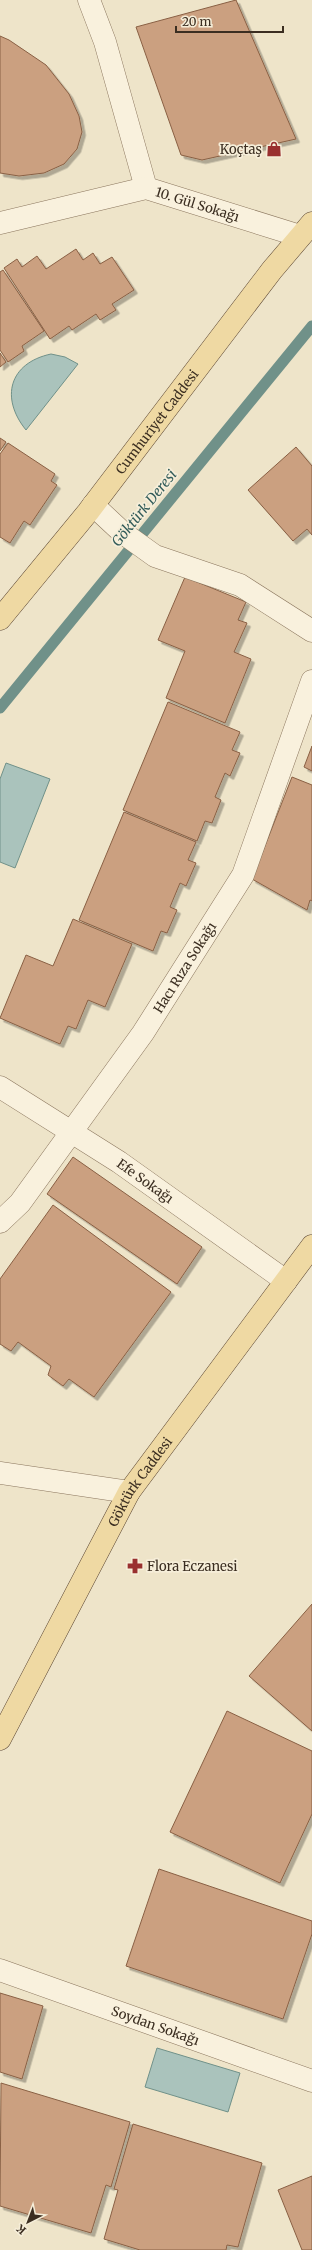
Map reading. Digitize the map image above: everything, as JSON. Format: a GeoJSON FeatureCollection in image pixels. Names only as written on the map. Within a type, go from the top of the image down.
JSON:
{"type":"FeatureCollection","features":[{"type":"Feature","properties":{"kind":"main road","name":"Cumhuriyet Caddesi"},"geometry":{"type":"LineString","coordinates":[[4,608],[93,505],[272,270],[306,230]]}},
{"type":"Feature","properties":{"kind":"main road","name":"Göktürk Caddesi"},"geometry":{"type":"LineString","coordinates":[[0,1739],[130,1492],[312,1246]]}},
{"type":"Feature","properties":{"kind":"street"},"geometry":{"type":"LineString","coordinates":[[89,0],[105,42],[146,188]]}},
{"type":"Feature","properties":{"kind":"street","name":"10. Gül Sokağı"},"geometry":{"type":"LineString","coordinates":[[0,223],[146,188],[306,230]]}},
{"type":"Feature","properties":{"kind":"street"},"geometry":{"type":"LineString","coordinates":[[93,505],[122,533],[156,556],[240,585],[312,631]]}},
{"type":"Feature","properties":{"kind":"street","name":"Hacı Rıza Sokağı"},"geometry":{"type":"LineString","coordinates":[[0,1222],[20,1203],[73,1132],[143,1033],[243,875],[312,681]]}},
{"type":"Feature","properties":{"kind":"street","name":"Efe Sokağı"},"geometry":{"type":"LineString","coordinates":[[0,1087],[119,1162],[286,1281]]}},
{"type":"Feature","properties":{"kind":"street"},"geometry":{"type":"LineString","coordinates":[[0,1473],[130,1492]]}},
{"type":"Feature","properties":{"kind":"street","name":"Soydan Sokağı"},"geometry":{"type":"LineString","coordinates":[[0,1970],[312,2080]]}},
{"type":"Feature","properties":{"kind":"water"},"geometry":{"type":"Polygon","coordinates":[[[51,354],[65,357],[78,364],[26,430],[18,418],[13,406],[11,394],[13,383],[18,374],[26,365],[51,354]]]}},
{"type":"Feature","properties":{"kind":"water"},"geometry":{"type":"Polygon","coordinates":[[[6,763],[50,779],[15,868],[0,862],[0,779],[6,763]]]}},
{"type":"Feature","properties":{"kind":"water"},"geometry":{"type":"Polygon","coordinates":[[[157,2048],[240,2073],[228,2112],[145,2087],[157,2048]]]}},
{"type":"Feature","properties":{"kind":"building"},"geometry":{"type":"Polygon","coordinates":[[[236,0],[296,139],[202,160],[181,155],[136,27],[236,0]]]}},
{"type":"Feature","properties":{"kind":"building"},"geometry":{"type":"Polygon","coordinates":[[[0,36],[9,40],[46,65],[69,94],[79,116],[82,132],[77,149],[64,164],[44,173],[19,176],[0,173],[0,36]]]}},
{"type":"Feature","properties":{"kind":"building"},"geometry":{"type":"Polygon","coordinates":[[[76,249],[83,260],[93,253],[100,264],[112,257],[134,290],[112,304],[116,310],[100,320],[96,314],[72,330],[69,326],[50,339],[4,268],[17,259],[22,267],[37,256],[46,269],[76,249]]]}},
{"type":"Feature","properties":{"kind":"building"},"geometry":{"type":"Polygon","coordinates":[[[3,270],[44,331],[22,346],[24,351],[8,362],[0,350],[0,272],[3,270]]]}},
{"type":"Feature","properties":{"kind":"building"},"geometry":{"type":"Polygon","coordinates":[[[0,353],[6,362],[0,367],[0,353]]]}},
{"type":"Feature","properties":{"kind":"building"},"geometry":{"type":"Polygon","coordinates":[[[0,438],[6,442],[0,451],[0,438]]]}},
{"type":"Feature","properties":{"kind":"building"},"geometry":{"type":"Polygon","coordinates":[[[8,443],[55,474],[51,481],[57,485],[30,525],[24,521],[10,543],[0,537],[0,454],[8,443]]]}},
{"type":"Feature","properties":{"kind":"building"},"geometry":{"type":"Polygon","coordinates":[[[296,447],[312,466],[312,535],[307,529],[293,541],[248,490],[296,447]]]}},
{"type":"Feature","properties":{"kind":"building"},"geometry":{"type":"Polygon","coordinates":[[[185,577],[246,602],[238,620],[247,623],[234,652],[251,659],[225,723],[166,698],[185,651],[158,640],[185,577]]]}},
{"type":"Feature","properties":{"kind":"building"},"geometry":{"type":"Polygon","coordinates":[[[168,702],[240,732],[232,750],[240,753],[230,776],[225,773],[215,797],[221,800],[212,823],[205,821],[197,841],[123,810],[168,702]]]}},
{"type":"Feature","properties":{"kind":"building"},"geometry":{"type":"Polygon","coordinates":[[[312,746],[312,771],[304,767],[312,746]]]}},
{"type":"Feature","properties":{"kind":"building"},"geometry":{"type":"Polygon","coordinates":[[[292,777],[312,785],[312,901],[310,900],[307,910],[252,879],[292,777]]]}},
{"type":"Feature","properties":{"kind":"building"},"geometry":{"type":"Polygon","coordinates":[[[124,812],[196,842],[188,860],[196,863],[186,886],[180,883],[170,907],[177,910],[167,933],[161,931],[153,951],[79,920],[124,812]]]}},
{"type":"Feature","properties":{"kind":"building"},"geometry":{"type":"Polygon","coordinates":[[[73,919],[132,944],[105,1007],[88,1000],[76,1029],[68,1026],[60,1044],[0,1018],[26,955],[53,966],[73,919]]]}},
{"type":"Feature","properties":{"kind":"building"},"geometry":{"type":"Polygon","coordinates":[[[73,1157],[202,1247],[177,1284],[47,1194],[73,1157]]]}},
{"type":"Feature","properties":{"kind":"building"},"geometry":{"type":"Polygon","coordinates":[[[53,1205],[171,1292],[94,1397],[69,1379],[63,1386],[48,1375],[51,1366],[18,1342],[11,1351],[0,1344],[0,1279],[53,1205]]]}},
{"type":"Feature","properties":{"kind":"building"},"geometry":{"type":"Polygon","coordinates":[[[312,1604],[312,1731],[249,1676],[312,1604]]]}},
{"type":"Feature","properties":{"kind":"building"},"geometry":{"type":"Polygon","coordinates":[[[227,1711],[312,1751],[312,1814],[280,1883],[170,1832],[227,1711]]]}},
{"type":"Feature","properties":{"kind":"building"},"geometry":{"type":"Polygon","coordinates":[[[159,1869],[312,1921],[312,1934],[283,2019],[126,1966],[159,1869]]]}},
{"type":"Feature","properties":{"kind":"building"},"geometry":{"type":"Polygon","coordinates":[[[0,1993],[43,2006],[22,2079],[0,2072],[0,1993]]]}},
{"type":"Feature","properties":{"kind":"building"},"geometry":{"type":"Polygon","coordinates":[[[1,2083],[130,2122],[111,2187],[106,2185],[91,2233],[0,2206],[1,2083]]]}},
{"type":"Feature","properties":{"kind":"building"},"geometry":{"type":"Polygon","coordinates":[[[133,2124],[262,2163],[238,2247],[227,2245],[226,2250],[140,2250],[104,2239],[118,2190],[114,2189],[133,2124]]]}},
{"type":"Feature","properties":{"kind":"building"},"geometry":{"type":"Polygon","coordinates":[[[312,2176],[312,2250],[302,2250],[278,2190],[312,2176]]]}},
{"type":"Feature","properties":{"kind":"waterway","name":"Göktürk Deresi"},"geometry":{"type":"LineString","coordinates":[[0,708],[312,326]]}},
{"type":"Feature","properties":{"kind":"place","name":"Koçtaş"},"geometry":{"type":"Point","coordinates":[274,149]}},
{"type":"Feature","properties":{"kind":"place","name":"Flora Eczanesi"},"geometry":{"type":"Point","coordinates":[135,1566]}}]}
